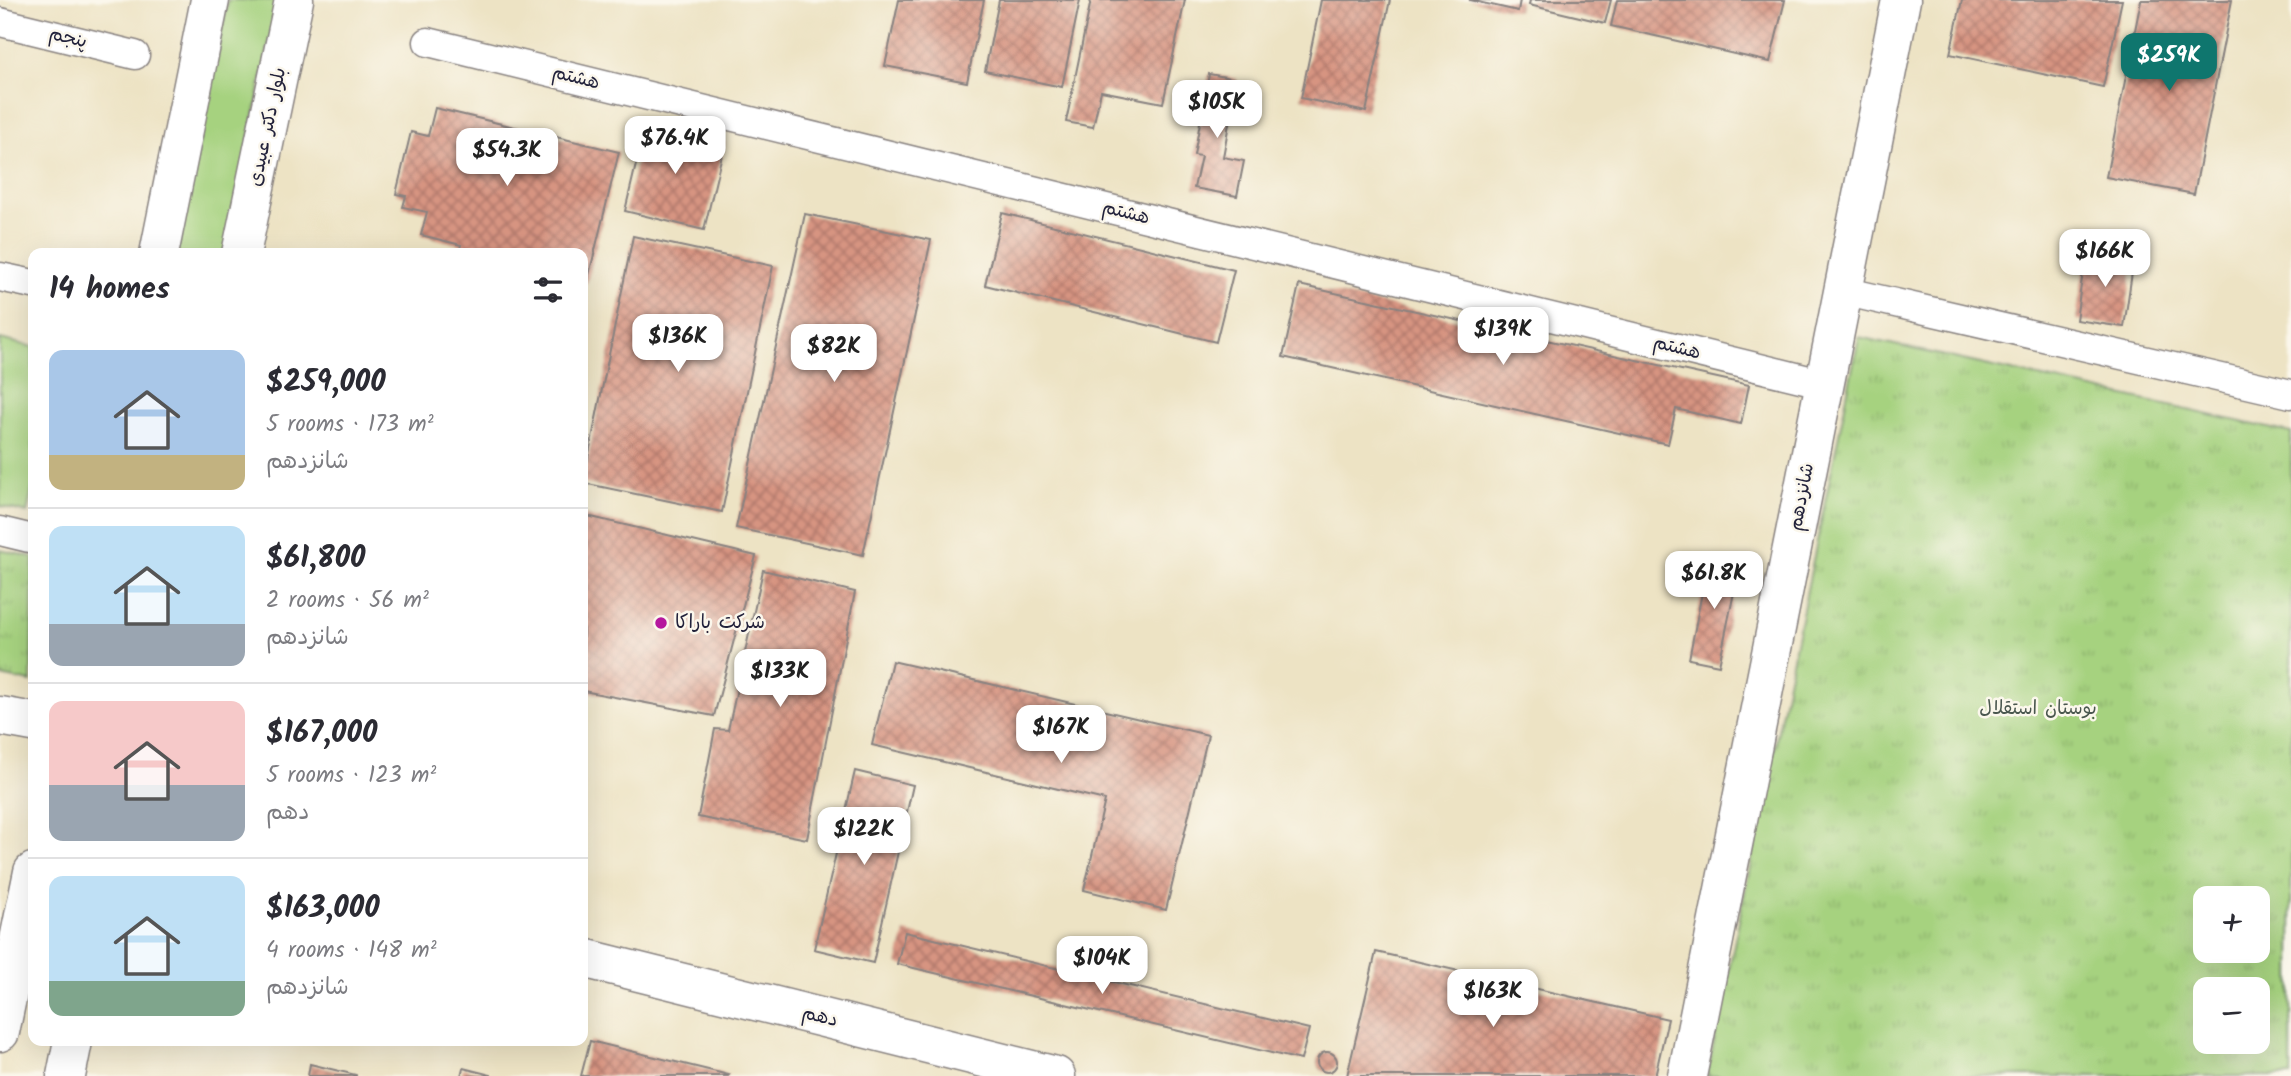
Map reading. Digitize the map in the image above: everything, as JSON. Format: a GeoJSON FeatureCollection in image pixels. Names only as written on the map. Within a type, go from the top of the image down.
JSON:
{"type":"FeatureCollection","features":[{"type":"Feature","properties":{"kind":"street"},"geometry":{"type":"LineString","coordinates":[[160,248],[210,0]]}},
{"type":"Feature","properties":{"kind":"street","name":"بلوار دکتر عبیدی"},"geometry":{"type":"LineString","coordinates":[[242,248],[294,0]]}},
{"type":"Feature","properties":{"kind":"street","name":"شانزدهم"},"geometry":{"type":"LineString","coordinates":[[1687,1076],[1901,0]]}},
{"type":"Feature","properties":{"kind":"street","name":"پنجم"},"geometry":{"type":"LineString","coordinates":[[0,22],[135,55]]}},
{"type":"Feature","properties":{"kind":"street","name":"هشتم"},"geometry":{"type":"LineString","coordinates":[[428,42],[1825,384]]}},
{"type":"Feature","properties":{"kind":"street"},"geometry":{"type":"LineString","coordinates":[[0,276],[28,283]]}},
{"type":"Feature","properties":{"kind":"street"},"geometry":{"type":"LineString","coordinates":[[1843,292],[2291,394]]}},
{"type":"Feature","properties":{"kind":"street"},"geometry":{"type":"LineString","coordinates":[[0,531],[28,538]]}},
{"type":"Feature","properties":{"kind":"street"},"geometry":{"type":"LineString","coordinates":[[0,716],[28,721]]}},
{"type":"Feature","properties":{"kind":"street"},"geometry":{"type":"LineString","coordinates":[[0,1032],[6,970],[28,890]]}},
{"type":"Feature","properties":{"kind":"street","name":"دهم"},"geometry":{"type":"LineString","coordinates":[[588,959],[1056,1076]]}},
{"type":"Feature","properties":{"kind":"street"},"geometry":{"type":"LineString","coordinates":[[66,1076],[72,1046]]}},
{"type":"Feature","properties":{"kind":"green space"},"geometry":{"type":"Polygon","coordinates":[[[228,0],[278,0],[227,248],[177,248],[228,0]]]}},
{"type":"Feature","properties":{"kind":"green space","name":"بوستان استقلال"},"geometry":{"type":"Polygon","coordinates":[[[1859,337],[2291,433],[2291,1076],[1707,1076],[1859,337]]]}},
{"type":"Feature","properties":{"kind":"green space"},"geometry":{"type":"Polygon","coordinates":[[[0,339],[28,346],[28,508],[27,513],[0,506],[0,339]]]}},
{"type":"Feature","properties":{"kind":"green space"},"geometry":{"type":"Polygon","coordinates":[[[0,550],[28,556],[28,681],[0,676],[0,550]]]}},
{"type":"Feature","properties":{"kind":"building"},"geometry":{"type":"Polygon","coordinates":[[[899,0],[984,0],[967,82],[885,66],[899,0]]]}},
{"type":"Feature","properties":{"kind":"building"},"geometry":{"type":"Polygon","coordinates":[[[999,0],[1080,0],[1062,87],[985,71],[999,0]]]}},
{"type":"Feature","properties":{"kind":"building"},"geometry":{"type":"Polygon","coordinates":[[[1091,0],[1185,0],[1163,103],[1101,91],[1093,127],[1066,122],[1091,0]]]}},
{"type":"Feature","properties":{"kind":"building"},"geometry":{"type":"Polygon","coordinates":[[[1321,0],[1390,0],[1366,112],[1301,98],[1321,0]]]}},
{"type":"Feature","properties":{"kind":"building"},"geometry":{"type":"Polygon","coordinates":[[[1469,0],[1520,0],[1518,11],[1469,0]]]}},
{"type":"Feature","properties":{"kind":"building"},"geometry":{"type":"Polygon","coordinates":[[[1530,0],[1611,0],[1605,23],[1529,5],[1530,0]]]}},
{"type":"Feature","properties":{"kind":"building"},"geometry":{"type":"Polygon","coordinates":[[[1617,0],[1785,0],[1770,62],[1611,26],[1617,0]]]}},
{"type":"Feature","properties":{"kind":"building"},"geometry":{"type":"Polygon","coordinates":[[[1962,0],[2122,0],[2103,87],[1950,54],[1962,0]]]}},
{"type":"Feature","properties":{"kind":"building"},"geometry":{"type":"Polygon","coordinates":[[[2141,0],[2232,0],[2194,194],[2106,177],[2141,0]]]}},
{"type":"Feature","properties":{"kind":"building"},"geometry":{"type":"Polygon","coordinates":[[[1209,74],[1237,79],[1223,157],[1244,161],[1237,196],[1194,188],[1201,156],[1194,155],[1209,74]]]}},
{"type":"Feature","properties":{"kind":"building"},"geometry":{"type":"Polygon","coordinates":[[[435,108],[619,152],[588,279],[588,248],[460,248],[461,245],[421,235],[427,212],[403,207],[406,196],[396,194],[411,132],[428,136],[435,108]]]}},
{"type":"Feature","properties":{"kind":"building"},"geometry":{"type":"Polygon","coordinates":[[[646,122],[725,142],[704,230],[625,211],[646,122]]]}},
{"type":"Feature","properties":{"kind":"building"},"geometry":{"type":"Polygon","coordinates":[[[1002,213],[1234,270],[1216,342],[985,285],[1002,213]]]}},
{"type":"Feature","properties":{"kind":"building"},"geometry":{"type":"Polygon","coordinates":[[[805,214],[931,240],[863,555],[736,528],[805,214]]]}},
{"type":"Feature","properties":{"kind":"building"},"geometry":{"type":"Polygon","coordinates":[[[633,236],[773,266],[722,512],[588,484],[588,458],[633,236]]]}},
{"type":"Feature","properties":{"kind":"building"},"geometry":{"type":"Polygon","coordinates":[[[2086,251],[2134,259],[2124,327],[2076,320],[2086,251]]]}},
{"type":"Feature","properties":{"kind":"building"},"geometry":{"type":"Polygon","coordinates":[[[1299,285],[1749,385],[1741,424],[1676,409],[1668,444],[1283,357],[1299,285]]]}},
{"type":"Feature","properties":{"kind":"building","name":"شرکت باراکا"},"geometry":{"type":"Polygon","coordinates":[[[588,516],[756,556],[714,716],[588,692],[588,516]]]}},
{"type":"Feature","properties":{"kind":"building"},"geometry":{"type":"Polygon","coordinates":[[[1709,557],[1740,563],[1719,665],[1689,659],[1709,557]]]}},
{"type":"Feature","properties":{"kind":"building"},"geometry":{"type":"Polygon","coordinates":[[[763,570],[855,592],[807,839],[698,817],[715,729],[728,730],[763,570]]]}},
{"type":"Feature","properties":{"kind":"building"},"geometry":{"type":"Polygon","coordinates":[[[892,661],[1208,735],[1166,910],[1084,890],[1105,800],[872,745],[892,661]]]}},
{"type":"Feature","properties":{"kind":"building"},"geometry":{"type":"Polygon","coordinates":[[[855,771],[913,785],[873,963],[814,949],[855,771]]]}},
{"type":"Feature","properties":{"kind":"building"},"geometry":{"type":"Polygon","coordinates":[[[905,932],[1309,1029],[1301,1060],[897,964],[905,932]]]}},
{"type":"Feature","properties":{"kind":"building"},"geometry":{"type":"Polygon","coordinates":[[[1376,952],[1668,1019],[1655,1076],[1347,1076],[1376,952]]]}},
{"type":"Feature","properties":{"kind":"building"},"geometry":{"type":"Polygon","coordinates":[[[590,1041],[729,1075],[581,1076],[590,1041]]]}},
{"type":"Feature","properties":{"kind":"building"},"geometry":{"type":"Polygon","coordinates":[[[1327,1052],[1334,1055],[1337,1062],[1334,1069],[1327,1072],[1320,1069],[1317,1062],[1320,1055],[1327,1052]]]}},
{"type":"Feature","properties":{"kind":"building"},"geometry":{"type":"Polygon","coordinates":[[[310,1064],[356,1075],[356,1076],[308,1076],[310,1064]]]}},
{"type":"Feature","properties":{"kind":"building"},"geometry":{"type":"Polygon","coordinates":[[[463,1068],[491,1075],[491,1076],[461,1076],[463,1068]]]}},
{"type":"Feature","properties":{"kind":"place","name":"شرکت باراکا"},"geometry":{"type":"Point","coordinates":[661,623]}}]}
